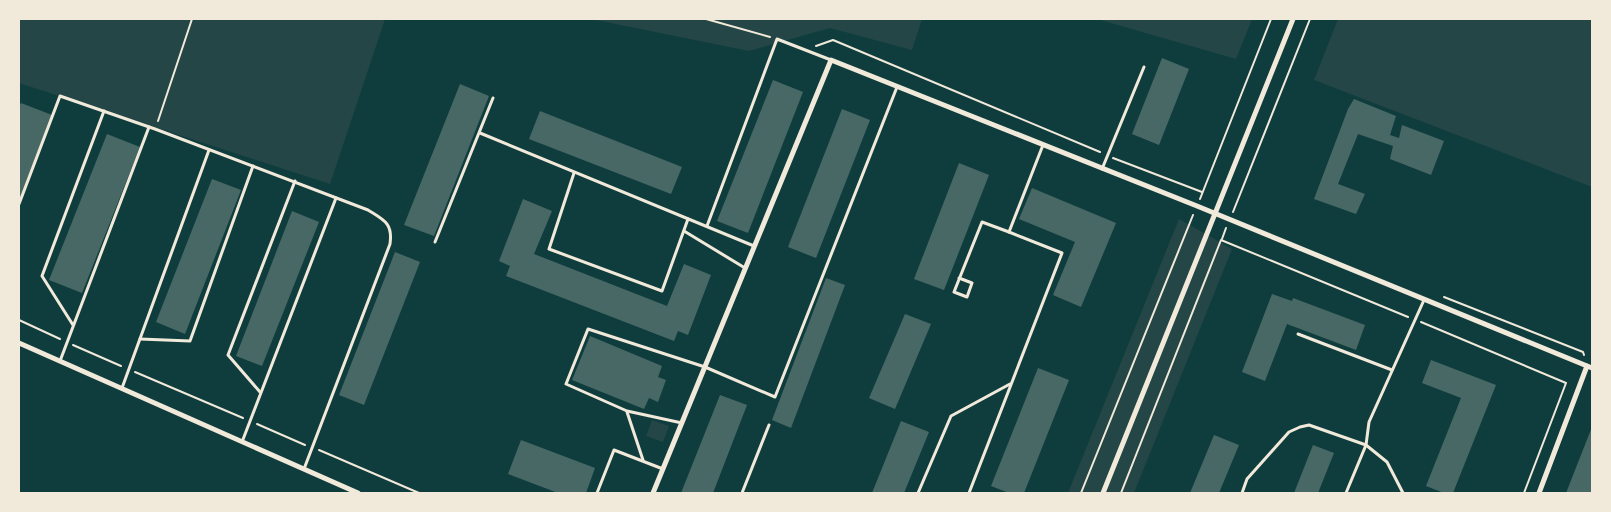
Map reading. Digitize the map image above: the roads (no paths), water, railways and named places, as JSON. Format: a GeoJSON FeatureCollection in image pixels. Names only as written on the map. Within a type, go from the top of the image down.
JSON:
{"type":"FeatureCollection","features":[{"type":"Feature","properties":{"kind":"street"},"geometry":{"type":"LineString","coordinates":[[1103,493],[1293,19]]}},
{"type":"Feature","properties":{"kind":"street"},"geometry":{"type":"LineString","coordinates":[[653,493],[831,60],[897,88],[1197,206],[1229,221],[1589,367],[1539,493]]}},
{"type":"Feature","properties":{"kind":"street"},"geometry":{"type":"LineString","coordinates":[[19,343],[358,493]]}},
{"type":"Feature","properties":{"kind":"lane"},"geometry":{"type":"LineString","coordinates":[[707,226],[777,39],[831,60]]}},
{"type":"Feature","properties":{"kind":"lane"},"geometry":{"type":"LineString","coordinates":[[1101,169],[1144,67]]}},
{"type":"Feature","properties":{"kind":"lane"},"geometry":{"type":"LineString","coordinates":[[682,423],[627,411],[566,384],[588,329],[705,367],[775,397],[897,88]]}},
{"type":"Feature","properties":{"kind":"lane"},"geometry":{"type":"LineString","coordinates":[[19,204],[60,96],[294,181],[374,213],[386,221],[391,232],[390,244],[304,469]]}},
{"type":"Feature","properties":{"kind":"lane"},"geometry":{"type":"LineString","coordinates":[[435,242],[480,133],[492,98]]}},
{"type":"Feature","properties":{"kind":"lane"},"geometry":{"type":"LineString","coordinates":[[74,326],[42,276],[104,111]]}},
{"type":"Feature","properties":{"kind":"lane"},"geometry":{"type":"LineString","coordinates":[[60,361],[149,127]]}},
{"type":"Feature","properties":{"kind":"lane"},"geometry":{"type":"LineString","coordinates":[[480,133],[574,174],[755,246]]}},
{"type":"Feature","properties":{"kind":"lane"},"geometry":{"type":"LineString","coordinates":[[1009,232],[1043,145]]}},
{"type":"Feature","properties":{"kind":"lane"},"geometry":{"type":"LineString","coordinates":[[122,388],[209,150]]}},
{"type":"Feature","properties":{"kind":"lane"},"geometry":{"type":"LineString","coordinates":[[140,339],[190,341],[252,166]]}},
{"type":"Feature","properties":{"kind":"lane"},"geometry":{"type":"LineString","coordinates":[[574,174],[549,249],[662,291],[688,219]]}},
{"type":"Feature","properties":{"kind":"lane"},"geometry":{"type":"LineString","coordinates":[[261,392],[228,355],[294,181]]}},
{"type":"Feature","properties":{"kind":"lane"},"geometry":{"type":"LineString","coordinates":[[242,442],[336,198]]}},
{"type":"Feature","properties":{"kind":"lane"},"geometry":{"type":"LineString","coordinates":[[959,278],[972,283],[967,297],[954,292],[959,278],[982,222],[1062,253],[969,493]]}},
{"type":"Feature","properties":{"kind":"lane"},"geometry":{"type":"LineString","coordinates":[[684,231],[746,268]]}},
{"type":"Feature","properties":{"kind":"lane"},"geometry":{"type":"LineString","coordinates":[[1346,493],[1366,445],[1369,422],[1424,300]]}},
{"type":"Feature","properties":{"kind":"lane"},"geometry":{"type":"LineString","coordinates":[[1298,334],[1392,370]]}},
{"type":"Feature","properties":{"kind":"lane"},"geometry":{"type":"LineString","coordinates":[[918,493],[951,416],[1012,383]]}},
{"type":"Feature","properties":{"kind":"lane"},"geometry":{"type":"LineString","coordinates":[[627,411],[643,461]]}},
{"type":"Feature","properties":{"kind":"lane"},"geometry":{"type":"LineString","coordinates":[[742,493],[769,425]]}},
{"type":"Feature","properties":{"kind":"lane"},"geometry":{"type":"LineString","coordinates":[[1242,493],[1247,479],[1289,432],[1309,425],[1366,445],[1387,462],[1403,493]]}},
{"type":"Feature","properties":{"kind":"lane"},"geometry":{"type":"LineString","coordinates":[[597,493],[614,450],[664,469]]}}]}
